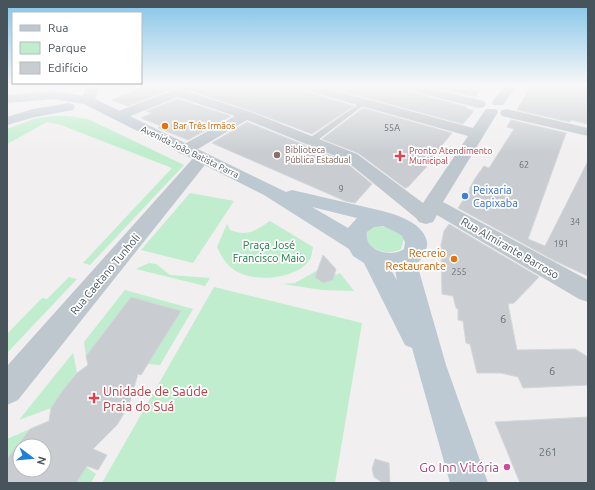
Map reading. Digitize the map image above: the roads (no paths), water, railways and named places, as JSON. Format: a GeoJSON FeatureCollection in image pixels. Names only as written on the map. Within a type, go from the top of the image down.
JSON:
{"type":"FeatureCollection","features":[{"type":"Feature","properties":{"kind":"main road"},"geometry":{"type":"LineString","coordinates":[[7,114],[19,108]]}},
{"type":"Feature","properties":{"kind":"main road"},"geometry":{"type":"LineString","coordinates":[[7,121],[33,113],[61,108]]}},
{"type":"Feature","properties":{"kind":"main road"},"geometry":{"type":"LineString","coordinates":[[97,108],[102,108]]}},
{"type":"Feature","properties":{"kind":"main road","name":"Avenida João Batista Parra"},"geometry":{"type":"LineString","coordinates":[[102,108],[272,191],[365,251],[431,365]]}},
{"type":"Feature","properties":{"kind":"main road","name":"Avenida João Batista Parra"},"geometry":{"type":"LineString","coordinates":[[272,191],[389,220]]}},
{"type":"Feature","properties":{"kind":"main road"},"geometry":{"type":"LineString","coordinates":[[371,220],[389,220],[402,225],[412,233],[410,250],[387,262],[365,251],[355,233],[359,226],[371,220]]}},
{"type":"Feature","properties":{"kind":"main road","name":"Avenida João Batista Parra"},"geometry":{"type":"LineString","coordinates":[[410,250],[431,365],[469,483]]}},
{"type":"Feature","properties":{"kind":"street"},"geometry":{"type":"LineString","coordinates":[[118,116],[139,108]]}},
{"type":"Feature","properties":{"kind":"street","name":"Rua Almirante Barroso"},"geometry":{"type":"LineString","coordinates":[[224,108],[246,115],[351,157],[427,209],[588,292]]}},
{"type":"Feature","properties":{"kind":"street"},"geometry":{"type":"LineString","coordinates":[[386,108],[478,134]]}},
{"type":"Feature","properties":{"kind":"street"},"geometry":{"type":"LineString","coordinates":[[410,250],[427,209],[494,108],[588,132]]}},
{"type":"Feature","properties":{"kind":"street","name":"Rua Caetano Tunholi"},"geometry":{"type":"LineString","coordinates":[[7,389],[194,154],[246,115]]}},
{"type":"Feature","properties":{"kind":"street"},"geometry":{"type":"LineString","coordinates":[[389,220],[427,209]]}},
{"type":"Feature","properties":{"kind":"lane"},"geometry":{"type":"LineString","coordinates":[[311,141],[357,108]]}},
{"type":"Feature","properties":{"kind":"place","name":"Bar Três Irmãos"},"geometry":{"type":"Point","coordinates":[165,126]}},
{"type":"Feature","properties":{"kind":"place","name":"Biblioteca Pública Estadual"},"geometry":{"type":"Point","coordinates":[277,155]}},
{"type":"Feature","properties":{"kind":"place","name":"Pronto Atendimento Municipal"},"geometry":{"type":"Point","coordinates":[400,156]}},
{"type":"Feature","properties":{"kind":"place","name":"Peixaria Capixaba"},"geometry":{"type":"Point","coordinates":[465,196]}},
{"type":"Feature","properties":{"kind":"place","name":"Recreio Restaurante"},"geometry":{"type":"Point","coordinates":[454,259]}},
{"type":"Feature","properties":{"kind":"place","name":"Unidade de Saúde Praia do Suá"},"geometry":{"type":"Point","coordinates":[94,398]}},
{"type":"Feature","properties":{"kind":"place","name":"Go Inn Vitória"},"geometry":{"type":"Point","coordinates":[507,467]}},
{"type":"Feature","properties":{"kind":"park label","name":"Praça José Francisco Maio"},"geometry":{"type":"Point","coordinates":[269,251]}}]}
